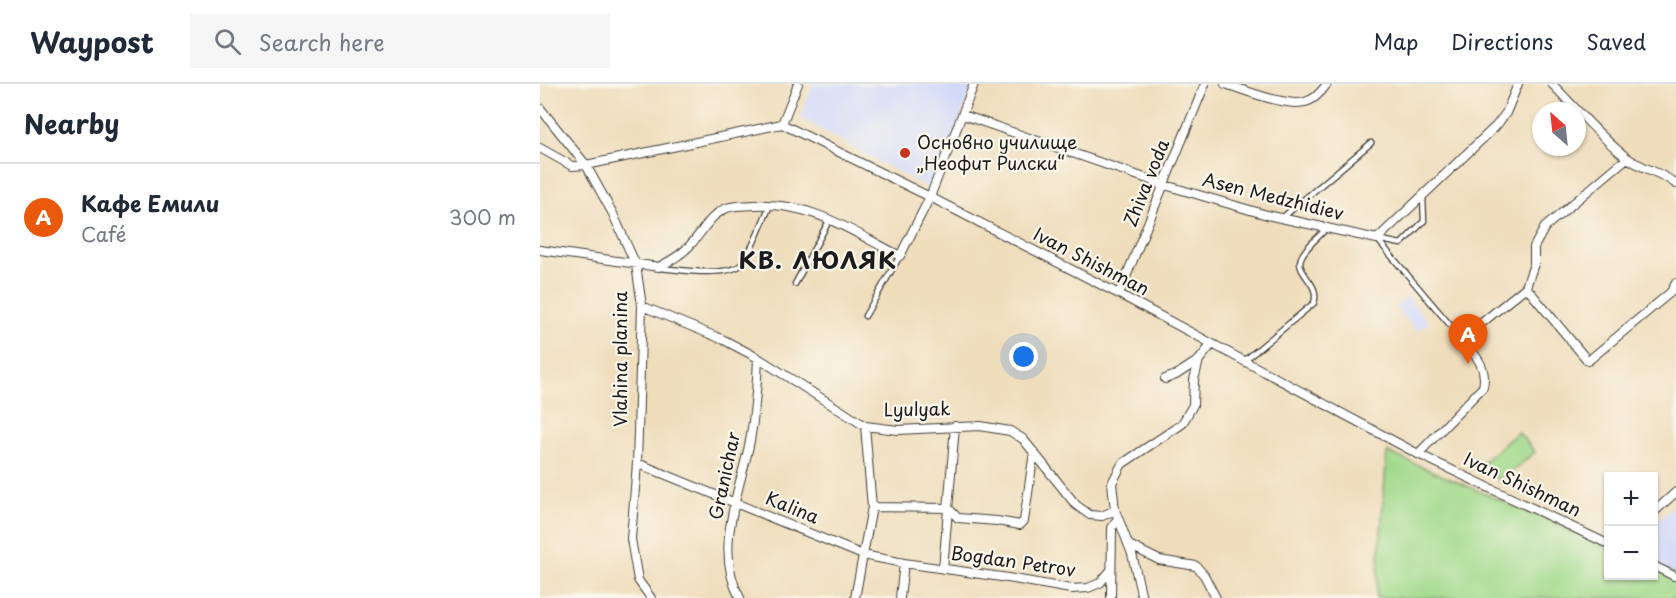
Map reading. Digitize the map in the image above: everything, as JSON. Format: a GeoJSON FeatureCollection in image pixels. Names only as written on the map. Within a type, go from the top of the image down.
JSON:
{"type":"FeatureCollection","features":[{"type":"Feature","properties":{"kind":"street"},"geometry":{"type":"LineString","coordinates":[[540,148],[572,166],[586,165],[782,124],[798,84]]}},
{"type":"Feature","properties":{"kind":"street"},"geometry":{"type":"LineString","coordinates":[[540,250],[658,267],[683,252],[709,220],[727,208],[771,205],[789,206],[830,219],[900,256],[930,197],[974,84]]}},
{"type":"Feature","properties":{"kind":"street","name":"Zhiva voda"},"geometry":{"type":"LineString","coordinates":[[1119,294],[1205,84]]}},
{"type":"Feature","properties":{"kind":"street"},"geometry":{"type":"LineString","coordinates":[[1225,84],[1281,101],[1305,102],[1320,94],[1327,84]]}},
{"type":"Feature","properties":{"kind":"street"},"geometry":{"type":"LineString","coordinates":[[1377,239],[1496,126],[1506,113],[1518,84]]}},
{"type":"Feature","properties":{"kind":"street"},"geometry":{"type":"LineString","coordinates":[[1552,84],[1627,158],[1642,168],[1674,179]]}},
{"type":"Feature","properties":{"kind":"street","name":"Vlahina planina"},"geometry":{"type":"LineString","coordinates":[[540,108],[586,165],[613,214],[636,265],[642,306],[637,464],[631,539],[638,580],[651,598]]}},
{"type":"Feature","properties":{"kind":"street","name":"Asen Medzhidiev"},"geometry":{"type":"LineString","coordinates":[[963,115],[1165,185],[1282,218],[1377,239]]}},
{"type":"Feature","properties":{"kind":"street","name":"Ivan Shishman"},"geometry":{"type":"LineString","coordinates":[[782,124],[1119,294],[1418,454],[1604,542]]}},
{"type":"Feature","properties":{"kind":"street"},"geometry":{"type":"LineString","coordinates":[[1418,454],[1483,387],[1485,376],[1480,363],[1462,339],[1526,287],[1534,264],[1534,247],[1545,227],[1627,158]]}},
{"type":"Feature","properties":{"kind":"street"},"geometry":{"type":"LineString","coordinates":[[1526,287],[1588,361],[1671,292],[1676,283]]}},
{"type":"Feature","properties":{"kind":"street","name":"Lyulyak"},"geometry":{"type":"LineString","coordinates":[[642,306],[724,340],[758,358],[866,426],[898,429],[980,426],[1010,431],[1023,439],[1076,505],[1090,515],[1117,514]]}},
{"type":"Feature","properties":{"kind":"street"},"geometry":{"type":"LineString","coordinates":[[1165,379],[1176,375],[1199,360],[1212,344]]}},
{"type":"Feature","properties":{"kind":"street","name":"Granichar"},"geometry":{"type":"LineString","coordinates":[[740,598],[728,566],[731,520],[750,441],[756,403],[758,358]]}},
{"type":"Feature","properties":{"kind":"street"},"geometry":{"type":"LineString","coordinates":[[1142,598],[1129,546],[1117,514],[1112,483],[1122,464],[1182,424],[1193,405],[1194,380],[1199,360]]}},
{"type":"Feature","properties":{"kind":"street"},"geometry":{"type":"LineString","coordinates":[[855,598],[872,507],[866,426]]}},
{"type":"Feature","properties":{"kind":"street"},"geometry":{"type":"LineString","coordinates":[[943,569],[955,426]]}},
{"type":"Feature","properties":{"kind":"street"},"geometry":{"type":"LineString","coordinates":[[872,507],[948,508],[958,519],[1020,525],[1024,521],[1034,452]]}},
{"type":"Feature","properties":{"kind":"street","name":"Kalina"},"geometry":{"type":"LineString","coordinates":[[637,464],[863,555],[904,563]]}},
{"type":"Feature","properties":{"kind":"street"},"geometry":{"type":"LineString","coordinates":[[1658,508],[1676,492]]}},
{"type":"Feature","properties":{"kind":"street"},"geometry":{"type":"LineString","coordinates":[[1111,598],[1113,528],[1117,514]]}},
{"type":"Feature","properties":{"kind":"street"},"geometry":{"type":"LineString","coordinates":[[1129,546],[1159,561],[1196,566],[1204,575],[1216,598]]}},
{"type":"Feature","properties":{"kind":"street"},"geometry":{"type":"LineString","coordinates":[[900,598],[904,563]]}},
{"type":"Feature","properties":{"kind":"street","name":"Bogdan Petrov"},"geometry":{"type":"LineString","coordinates":[[904,563],[1071,589],[1088,588],[1100,583],[1111,570]]}},
{"type":"Feature","properties":{"kind":"street"},"geometry":{"type":"LineString","coordinates":[[1658,568],[1674,576]]}},
{"type":"Feature","properties":{"kind":"lane"},"geometry":{"type":"LineString","coordinates":[[1282,218],[1371,142]]}},
{"type":"Feature","properties":{"kind":"lane"},"geometry":{"type":"LineString","coordinates":[[1377,239],[1401,244],[1424,221],[1423,195]]}},
{"type":"Feature","properties":{"kind":"lane"},"geometry":{"type":"LineString","coordinates":[[658,267],[697,271],[730,270],[742,264],[771,205]]}},
{"type":"Feature","properties":{"kind":"lane"},"geometry":{"type":"LineString","coordinates":[[795,284],[830,219]]}},
{"type":"Feature","properties":{"kind":"lane"},"geometry":{"type":"LineString","coordinates":[[1244,361],[1314,303],[1316,290],[1301,268],[1300,261],[1305,252],[1328,228]]}},
{"type":"Feature","properties":{"kind":"lane"},"geometry":{"type":"LineString","coordinates":[[1377,239],[1462,339]]}},
{"type":"Feature","properties":{"kind":"lane"},"geometry":{"type":"LineString","coordinates":[[865,316],[900,256]]}},
{"type":"Feature","properties":{"kind":"shaded area","name":"Основно училище „Неофит Рилски“"},"geometry":{"type":"Polygon","coordinates":[[[813,84],[973,84],[934,187],[928,188],[802,119],[813,84]]]}},
{"type":"Feature","properties":{"kind":"shaded area"},"geometry":{"type":"Polygon","coordinates":[[[1408,297],[1429,323],[1417,332],[1395,306],[1408,297]]]}},
{"type":"Feature","properties":{"kind":"shaded area"},"geometry":{"type":"Polygon","coordinates":[[[1676,505],[1676,575],[1658,567],[1658,520],[1676,505]]]}},
{"type":"Feature","properties":{"kind":"green space"},"geometry":{"type":"Polygon","coordinates":[[[1518,432],[1535,452],[1500,482],[1483,462],[1518,432]]]}},
{"type":"Feature","properties":{"kind":"green space"},"geometry":{"type":"Polygon","coordinates":[[[1387,452],[1604,544],[1604,580],[1658,580],[1658,567],[1676,575],[1676,598],[1376,598],[1387,452]]]}},
{"type":"Feature","properties":{"kind":"place","name":"Основно училище „Неофит Рилски“"},"geometry":{"type":"Point","coordinates":[905,153]}},
{"type":"Feature","properties":{"kind":"place","name":"Кафе Емили"},"geometry":{"type":"Point","coordinates":[1468,364]}},
{"type":"Feature","properties":{"kind":"district","name":"КВ. ЛЮЛЯК"},"geometry":{"type":"Point","coordinates":[818,261]}}]}
